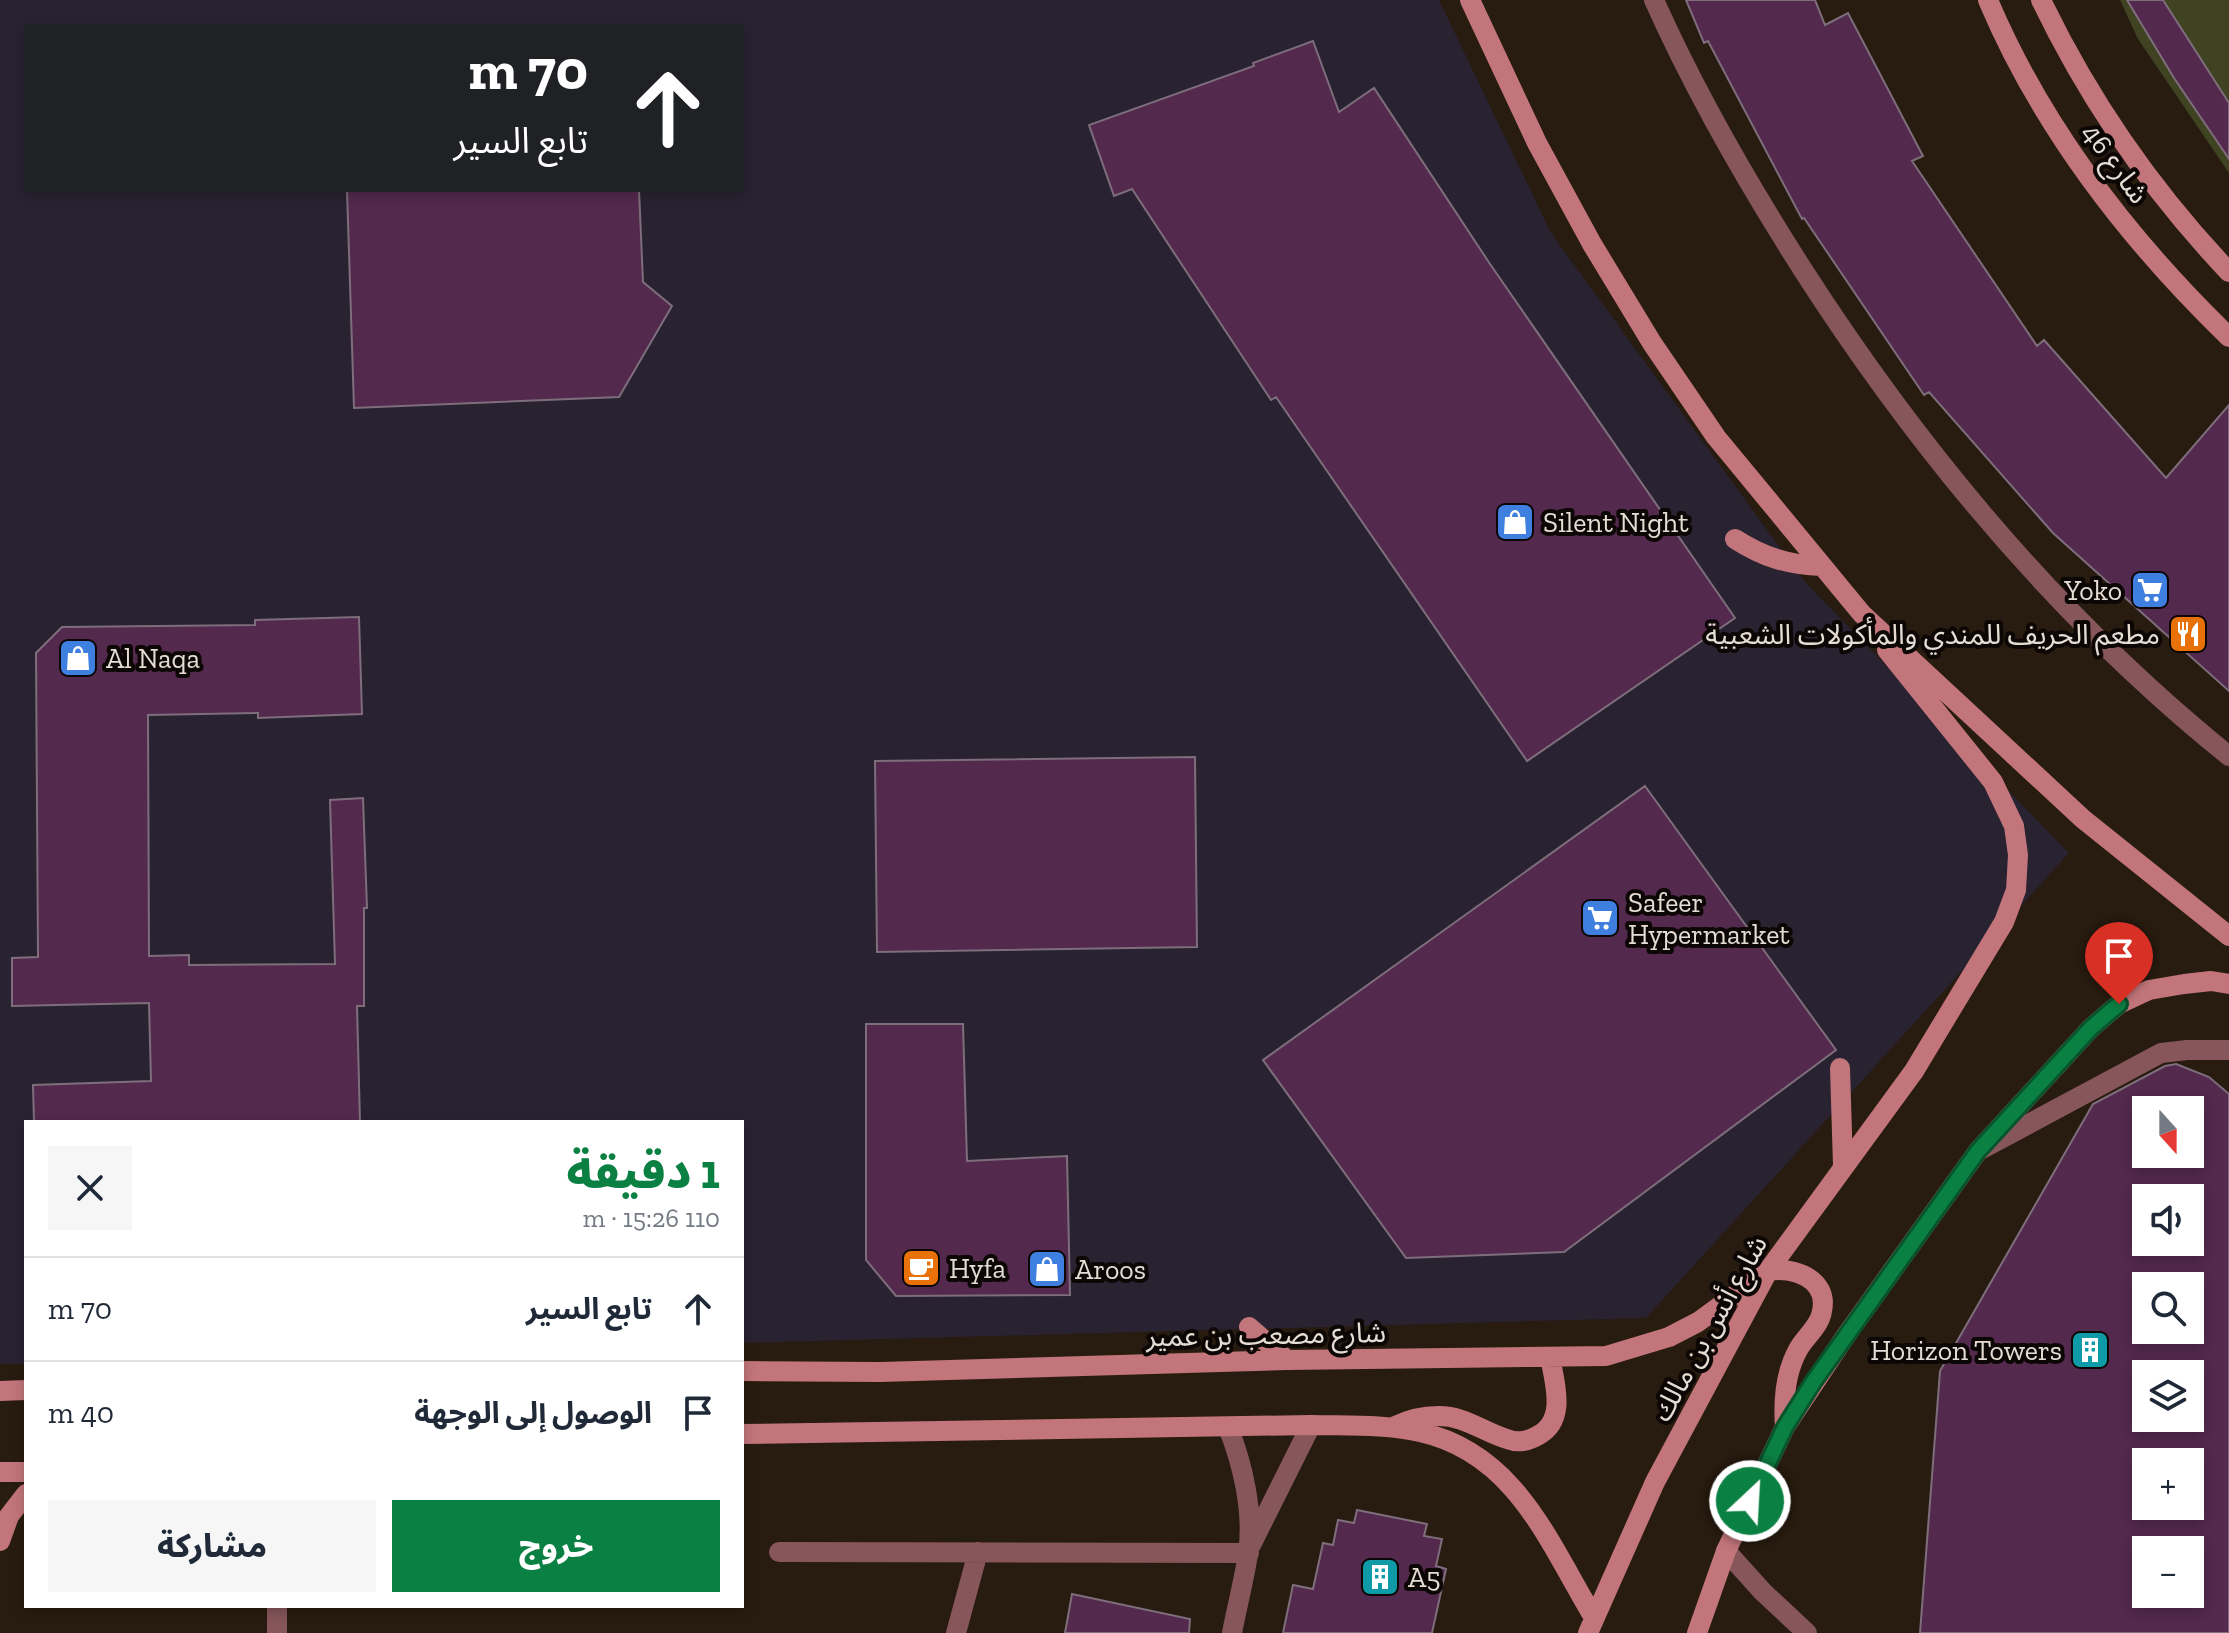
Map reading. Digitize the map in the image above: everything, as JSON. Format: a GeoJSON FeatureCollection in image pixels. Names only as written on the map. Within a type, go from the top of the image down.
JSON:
{"type":"FeatureCollection","features":[{"type":"Feature","properties":{"kind":"main road"},"geometry":{"type":"LineString","coordinates":[[1470,0],[1537,143],[1592,244],[1652,343],[1716,437],[1862,614],[2083,819],[2229,936]]}},
{"type":"Feature","properties":{"kind":"main road","name":"شارع 46"},"geometry":{"type":"LineString","coordinates":[[1988,0],[2021,69],[2100,191],[2146,250],[2229,337]]}},
{"type":"Feature","properties":{"kind":"main road","name":"شارع 46"},"geometry":{"type":"LineString","coordinates":[[2041,0],[2063,46],[2098,106],[2137,163],[2180,218],[2229,272]]}},
{"type":"Feature","properties":{"kind":"main road"},"geometry":{"type":"LineString","coordinates":[[1735,539],[1775,560],[1821,566]]}},
{"type":"Feature","properties":{"kind":"main road","name":"شارع أنس بن مالك"},"geometry":{"type":"LineString","coordinates":[[1591,1625],[1655,1482],[1768,1271],[1914,1071],[2004,922],[2016,890],[2018,855],[2014,826],[1993,782],[1894,660],[1862,614]]}},
{"type":"Feature","properties":{"kind":"main road"},"geometry":{"type":"LineString","coordinates":[[1697,1633],[1726,1551],[1785,1427],[1845,1337],[1978,1151],[2091,1028],[2119,1004],[2149,990],[2211,981],[2229,984]]}},
{"type":"Feature","properties":{"kind":"main road"},"geometry":{"type":"LineString","coordinates":[[1840,1068],[1843,1166]]}},
{"type":"Feature","properties":{"kind":"main road"},"geometry":{"type":"LineString","coordinates":[[1768,1271],[1782,1268],[1796,1270],[1817,1287],[1822,1299],[1822,1312],[1799,1348],[1790,1369],[1785,1399],[1785,1427]]}},
{"type":"Feature","properties":{"kind":"main road","name":"شارع مصعب بن عمير"},"geometry":{"type":"LineString","coordinates":[[744,1371],[880,1372],[1287,1360],[1606,1356],[1669,1337],[1698,1322],[1768,1271]]}},
{"type":"Feature","properties":{"kind":"main road"},"geometry":{"type":"LineString","coordinates":[[1249,1327],[1287,1360]]}},
{"type":"Feature","properties":{"kind":"main road"},"geometry":{"type":"LineString","coordinates":[[1391,1428],[1438,1415],[1469,1421],[1505,1439],[1517,1441],[1540,1435],[1556,1415],[1550,1357]]}},
{"type":"Feature","properties":{"kind":"main road"},"geometry":{"type":"LineString","coordinates":[[0,1391],[24,1390]]}},
{"type":"Feature","properties":{"kind":"main road"},"geometry":{"type":"LineString","coordinates":[[744,1434],[1311,1425],[1421,1432],[1476,1454],[1517,1490],[1533,1512],[1591,1625]]}},
{"type":"Feature","properties":{"kind":"main road"},"geometry":{"type":"LineString","coordinates":[[0,1472],[24,1472]]}},
{"type":"Feature","properties":{"kind":"main road"},"geometry":{"type":"LineString","coordinates":[[0,1541],[9,1516],[24,1497]]}},
{"type":"Feature","properties":{"kind":"street"},"geometry":{"type":"LineString","coordinates":[[1654,0],[1741,170],[1828,310],[1892,401],[1952,478],[2025,563],[2104,645],[2187,722],[2229,756]]}},
{"type":"Feature","properties":{"kind":"street"},"geometry":{"type":"LineString","coordinates":[[1978,1151],[2161,1053],[2229,1050]]}},
{"type":"Feature","properties":{"kind":"street"},"geometry":{"type":"LineString","coordinates":[[1232,1633],[1249,1553],[1311,1425]]}},
{"type":"Feature","properties":{"kind":"street"},"geometry":{"type":"LineString","coordinates":[[1228,1427],[1241,1467],[1247,1503],[1249,1553]]}},
{"type":"Feature","properties":{"kind":"street"},"geometry":{"type":"LineString","coordinates":[[1726,1551],[1763,1592],[1807,1633]]}},
{"type":"Feature","properties":{"kind":"street"},"geometry":{"type":"LineString","coordinates":[[779,1552],[1249,1553]]}},
{"type":"Feature","properties":{"kind":"street"},"geometry":{"type":"LineString","coordinates":[[956,1633],[978,1552]]}},
{"type":"Feature","properties":{"kind":"street"},"geometry":{"type":"LineString","coordinates":[[277,1608],[277,1633]]}},
{"type":"Feature","properties":{"kind":"shaded area"},"geometry":{"type":"Polygon","coordinates":[[[0,0],[1439,0],[1551,233],[1805,582],[2069,853],[1646,1318],[744,1343],[744,1120],[24,1120],[24,1364],[0,1364],[0,0]]]}},
{"type":"Feature","properties":{"kind":"green space"},"geometry":{"type":"Polygon","coordinates":[[[2120,0],[2229,0],[2229,173],[2138,39],[2120,0]]]}},
{"type":"Feature","properties":{"kind":"building"},"geometry":{"type":"Polygon","coordinates":[[[1686,0],[1815,0],[1825,25],[1848,13],[1923,156],[1912,161],[2037,346],[2044,340],[2166,478],[2229,405],[2229,691],[2053,533],[1929,392],[1924,395],[1802,219],[1708,41],[1704,43],[1686,0]]]}},
{"type":"Feature","properties":{"kind":"building"},"geometry":{"type":"Polygon","coordinates":[[[2127,0],[2163,0],[2229,103],[2229,159],[2174,78],[2127,0]]]}},
{"type":"Feature","properties":{"kind":"building"},"geometry":{"type":"Polygon","coordinates":[[[1313,41],[1339,112],[1374,88],[1490,264],[1735,618],[1527,761],[1276,397],[1271,400],[1132,189],[1114,196],[1089,125],[1254,66],[1253,63],[1313,41]]]}},
{"type":"Feature","properties":{"kind":"building"},"geometry":{"type":"Polygon","coordinates":[[[347,192],[639,192],[643,282],[672,306],[619,397],[354,408],[347,192]]]}},
{"type":"Feature","properties":{"kind":"building"},"geometry":{"type":"Polygon","coordinates":[[[359,617],[362,714],[258,718],[258,713],[148,715],[149,956],[189,955],[189,965],[335,964],[330,800],[363,798],[367,908],[364,908],[364,1006],[357,1006],[360,1120],[34,1120],[33,1085],[151,1081],[149,1003],[12,1006],[12,958],[38,957],[36,653],[62,627],[255,625],[255,620],[359,617]]]}},
{"type":"Feature","properties":{"kind":"building"},"geometry":{"type":"Polygon","coordinates":[[[1195,757],[1197,947],[877,952],[875,761],[1195,757]]]}},
{"type":"Feature","properties":{"kind":"building","name":"Safeer Hypermarket"},"geometry":{"type":"Polygon","coordinates":[[[1645,786],[1836,1050],[1564,1252],[1406,1258],[1263,1060],[1645,786]]]}},
{"type":"Feature","properties":{"kind":"building"},"geometry":{"type":"Polygon","coordinates":[[[866,1024],[963,1024],[967,1161],[1067,1156],[1070,1295],[896,1296],[866,1260],[866,1024]]]}},
{"type":"Feature","properties":{"kind":"building","name":"Horizon Towers"},"geometry":{"type":"Polygon","coordinates":[[[2176,1064],[2209,1077],[2229,1094],[2229,1633],[1920,1633],[1940,1371],[2093,1104],[2165,1066],[2176,1064]]]}},
{"type":"Feature","properties":{"kind":"building","name":"A5"},"geometry":{"type":"Polygon","coordinates":[[[1357,1510],[1427,1524],[1424,1536],[1442,1539],[1436,1566],[1446,1569],[1432,1633],[1283,1633],[1293,1585],[1313,1589],[1323,1543],[1333,1545],[1338,1520],[1354,1523],[1357,1510]]]}},
{"type":"Feature","properties":{"kind":"building"},"geometry":{"type":"Polygon","coordinates":[[[1072,1594],[1190,1619],[1189,1633],[1065,1633],[1072,1594]]]}},
{"type":"Feature","properties":{"kind":"place","name":"Silent Night"},"geometry":{"type":"Point","coordinates":[1515,522]}},
{"type":"Feature","properties":{"kind":"place","name":"Yoko"},"geometry":{"type":"Point","coordinates":[2150,590]}},
{"type":"Feature","properties":{"kind":"place","name":"مطعم الحريف للمندي والمأكولات الشعبية"},"geometry":{"type":"Point","coordinates":[2188,634]}},
{"type":"Feature","properties":{"kind":"place","name":"Al Naqa"},"geometry":{"type":"Point","coordinates":[78,658]}},
{"type":"Feature","properties":{"kind":"place","name":"Safeer Hypermarket"},"geometry":{"type":"Point","coordinates":[1600,918]}},
{"type":"Feature","properties":{"kind":"place","name":"Hyfa"},"geometry":{"type":"Point","coordinates":[921,1268]}},
{"type":"Feature","properties":{"kind":"place","name":"Aroos"},"geometry":{"type":"Point","coordinates":[1047,1269]}},
{"type":"Feature","properties":{"kind":"place","name":"Horizon Towers"},"geometry":{"type":"Point","coordinates":[2090,1350]}},
{"type":"Feature","properties":{"kind":"place","name":"A5"},"geometry":{"type":"Point","coordinates":[1380,1577]}},
{"type":"Feature","properties":{"kind":"route"},"geometry":{"type":"LineString","coordinates":[[1750,1501],[1785,1427],[1814,1381],[1978,1151],[2091,1028],[2119,1004]]}}]}
